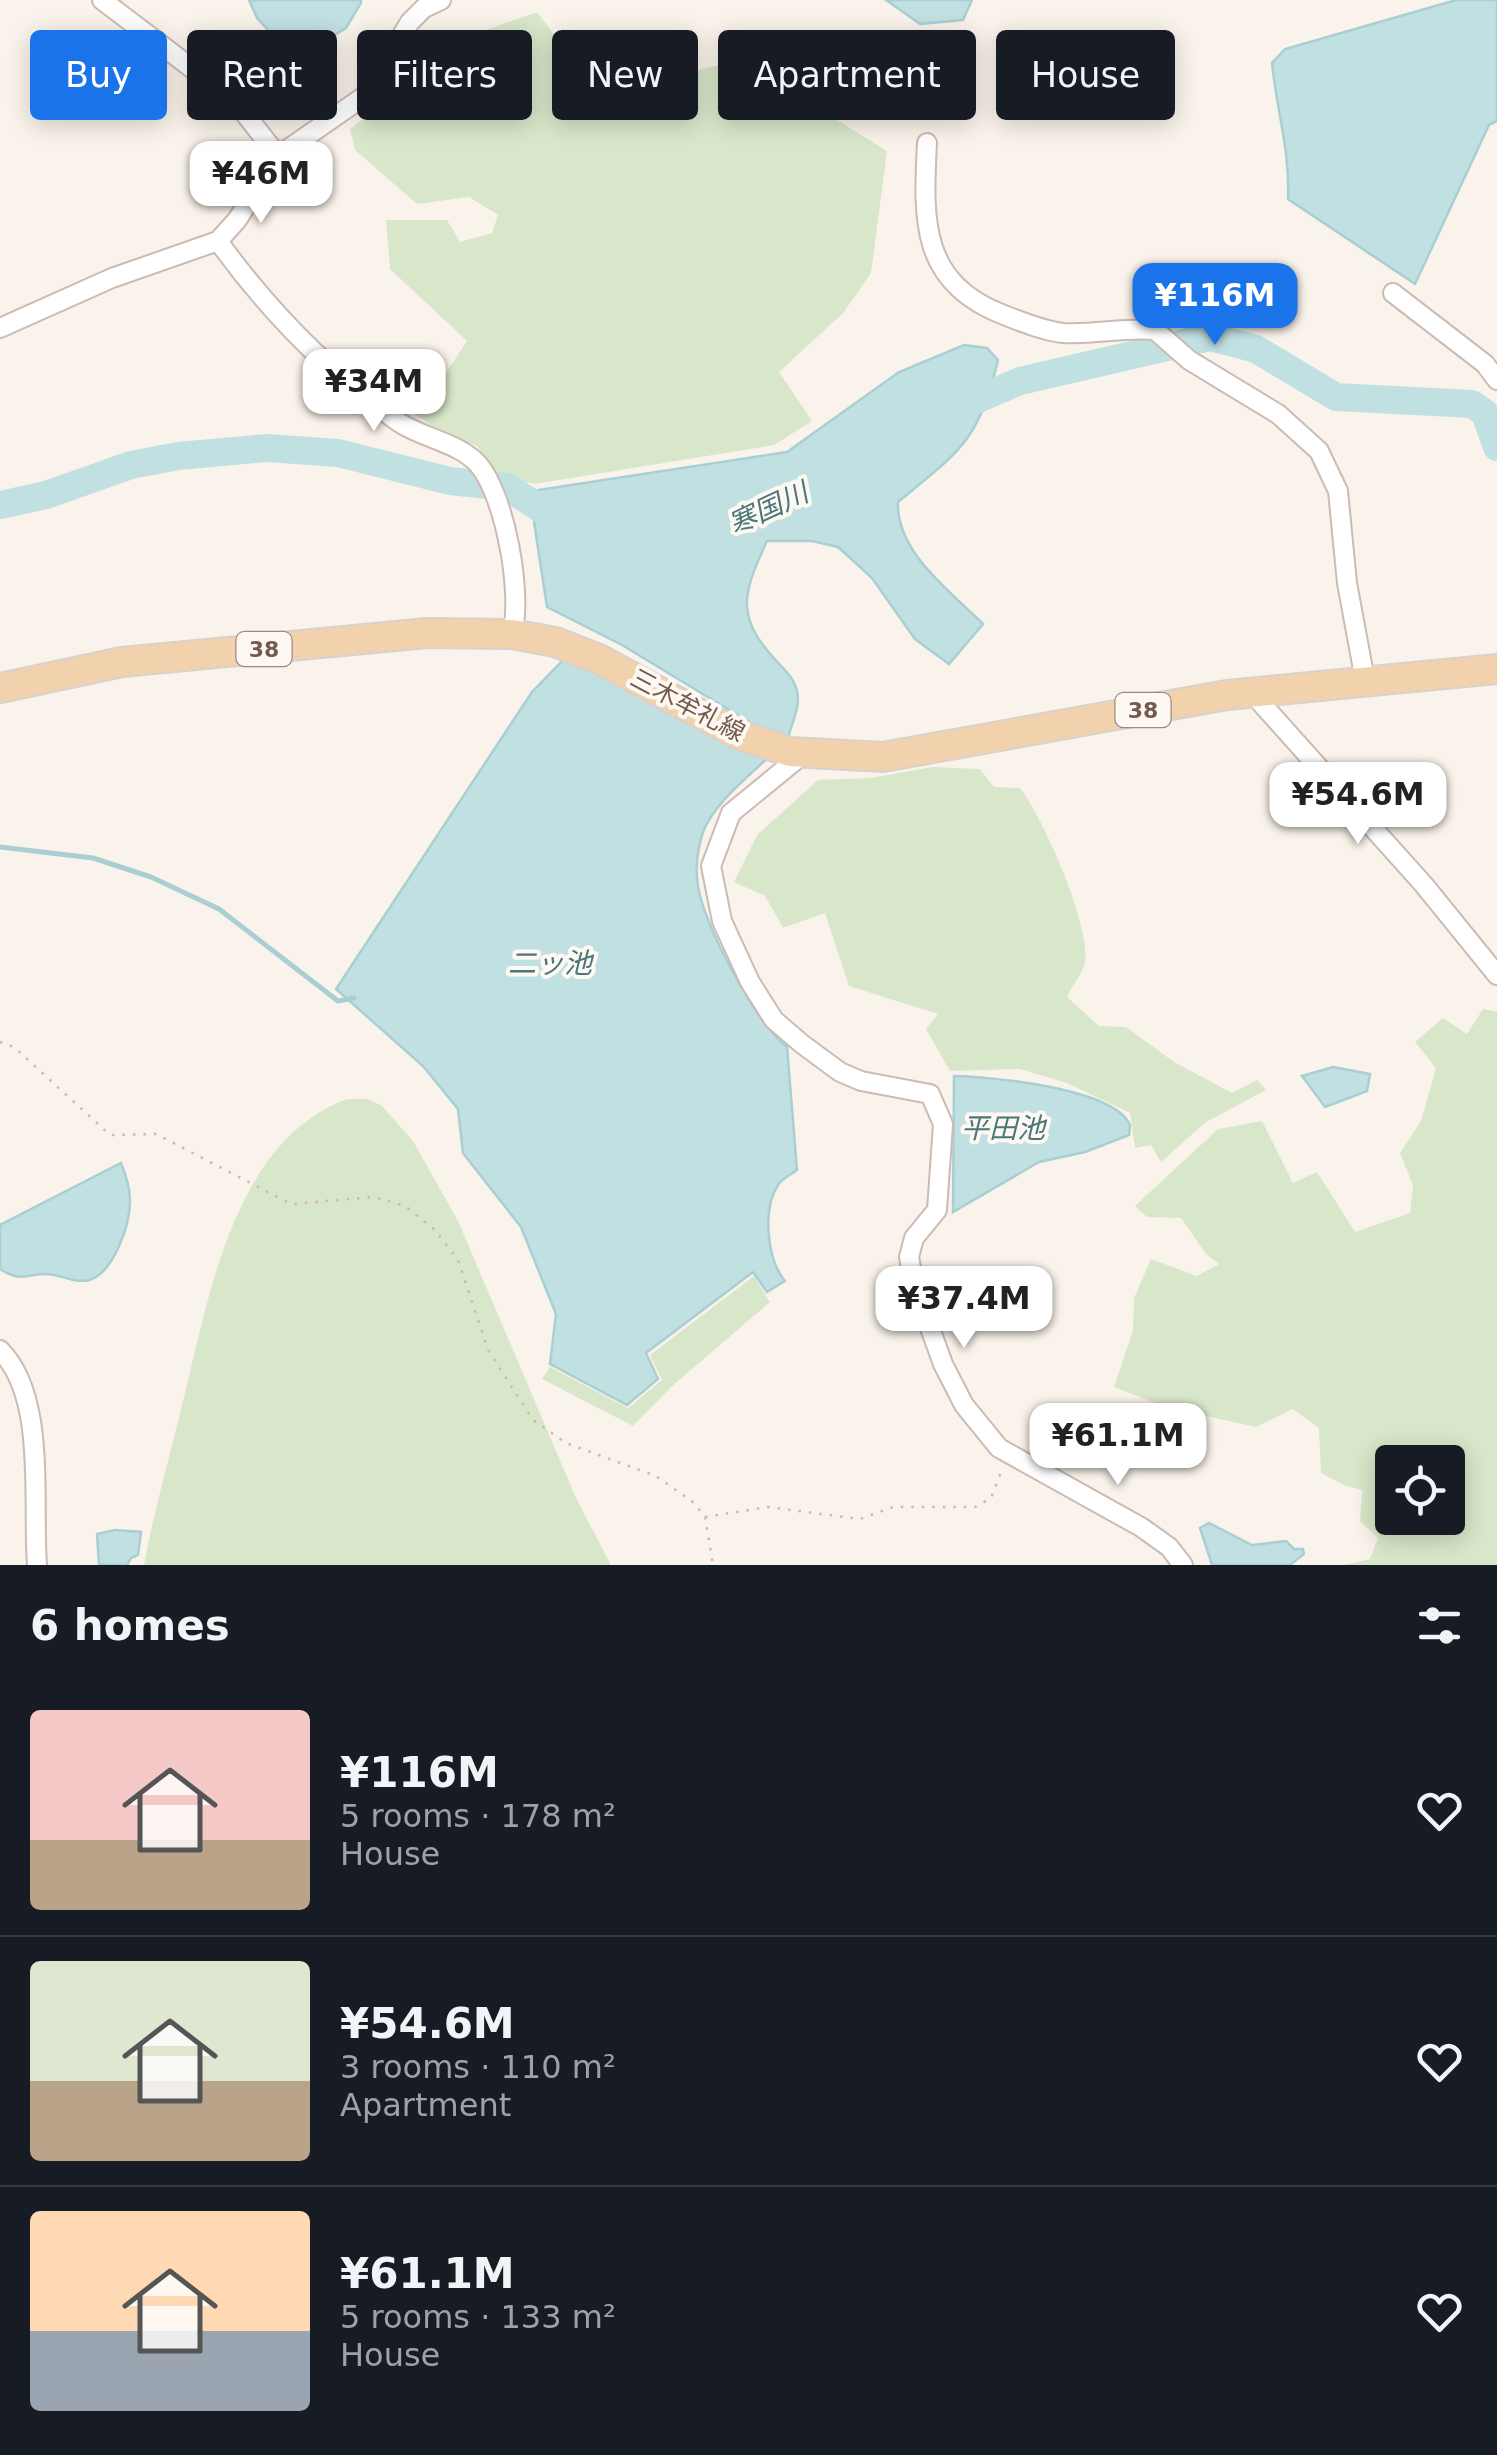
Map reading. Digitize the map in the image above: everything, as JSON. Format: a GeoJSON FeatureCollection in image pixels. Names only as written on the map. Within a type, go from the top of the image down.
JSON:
{"type":"FeatureCollection","features":[{"type":"Feature","properties":{"kind":"main road","name":"三木牟礼線"},"geometry":{"type":"LineString","coordinates":[[0,688],[122,662],[428,633],[521,636],[555,642],[599,659],[736,734],[796,753],[884,757],[1252,692],[1497,669]]}},
{"type":"Feature","properties":{"kind":"street"},"geometry":{"type":"LineString","coordinates":[[102,0],[235,100],[278,156]]}},
{"type":"Feature","properties":{"kind":"street"},"geometry":{"type":"LineString","coordinates":[[0,328],[112,278],[218,241],[278,156],[366,95],[410,22],[441,0]]}},
{"type":"Feature","properties":{"kind":"street"},"geometry":{"type":"LineString","coordinates":[[927,143],[924,216],[932,250],[950,281],[978,305],[1058,332],[1156,330],[1189,360],[1278,414],[1319,450],[1338,491],[1346,583],[1365,680]]}},
{"type":"Feature","properties":{"kind":"street"},"geometry":{"type":"LineString","coordinates":[[218,241],[244,276],[342,376],[411,431],[463,451],[485,473],[512,570],[521,636]]}},
{"type":"Feature","properties":{"kind":"street"},"geometry":{"type":"LineString","coordinates":[[1393,292],[1485,364],[1497,380]]}},
{"type":"Feature","properties":{"kind":"street"},"geometry":{"type":"LineString","coordinates":[[1252,692],[1424,885],[1497,974]]}},
{"type":"Feature","properties":{"kind":"street"},"geometry":{"type":"LineString","coordinates":[[796,753],[730,813],[711,866],[722,922],[750,982],[774,1020],[840,1072],[862,1081],[930,1094],[944,1124],[937,1210],[914,1238],[909,1257],[914,1284],[944,1364],[977,1424],[1009,1455],[1141,1527],[1169,1547],[1183,1565]]}},
{"type":"Feature","properties":{"kind":"street"},"geometry":{"type":"LineString","coordinates":[[0,1350],[18,1369],[29,1403],[37,1565]]}},
{"type":"Feature","properties":{"kind":"path"},"geometry":{"type":"LineString","coordinates":[[0,1042],[14,1047],[110,1136],[156,1134],[291,1204],[374,1197],[404,1206],[435,1230],[458,1260],[488,1350],[533,1420],[566,1442],[656,1476],[694,1503],[705,1517],[713,1565]]}},
{"type":"Feature","properties":{"kind":"path"},"geometry":{"type":"LineString","coordinates":[[705,1517],[768,1508],[860,1519],[892,1508],[974,1507],[990,1498],[1009,1455]]}},
{"type":"Feature","properties":{"kind":"green space"},"geometry":{"type":"Polygon","coordinates":[[[537,12],[552,32],[552,120],[698,120],[698,70],[718,65],[718,120],[837,120],[887,151],[871,273],[844,312],[779,372],[812,421],[774,445],[534,484],[494,474],[477,446],[440,432],[383,391],[404,377],[436,388],[467,341],[390,269],[386,220],[447,220],[460,242],[492,233],[498,215],[469,197],[417,204],[355,150],[350,129],[362,120],[532,120],[532,30],[486,30],[537,12]]]}},
{"type":"Feature","properties":{"kind":"green space"},"geometry":{"type":"Polygon","coordinates":[[[932,767],[980,769],[994,787],[1020,788],[1029,802],[1052,846],[1081,924],[1085,962],[1067,997],[1099,1026],[1126,1027],[1174,1062],[1232,1093],[1257,1080],[1266,1090],[1206,1122],[1161,1162],[1151,1145],[1135,1148],[1130,1113],[1067,1083],[1020,1069],[950,1071],[926,1029],[938,1014],[849,986],[825,913],[783,928],[765,896],[734,882],[757,835],[818,780],[871,778],[932,767]]]}},
{"type":"Feature","properties":{"kind":"green space"},"geometry":{"type":"Polygon","coordinates":[[[1483,1009],[1497,1012],[1497,1565],[1343,1565],[1370,1559],[1378,1538],[1360,1521],[1362,1490],[1321,1473],[1319,1428],[1293,1409],[1256,1427],[1169,1408],[1114,1387],[1133,1330],[1134,1298],[1151,1259],[1197,1276],[1219,1264],[1206,1254],[1181,1218],[1147,1217],[1135,1206],[1218,1129],[1262,1121],[1293,1183],[1317,1172],[1355,1232],[1410,1213],[1413,1185],[1400,1153],[1421,1121],[1436,1068],[1415,1042],[1443,1018],[1467,1034],[1483,1009]]]}},
{"type":"Feature","properties":{"kind":"green space"},"geometry":{"type":"Polygon","coordinates":[[[347,1099],[368,1099],[382,1106],[413,1141],[458,1221],[576,1498],[611,1565],[144,1565],[204,1316],[232,1227],[252,1186],[277,1149],[308,1120],[347,1099]]]}},
{"type":"Feature","properties":{"kind":"green space"},"geometry":{"type":"Polygon","coordinates":[[[754,1276],[770,1302],[671,1387],[633,1426],[542,1379],[550,1367],[628,1408],[662,1380],[650,1355],[754,1276]]]}},
{"type":"Feature","properties":{"kind":"water"},"geometry":{"type":"Polygon","coordinates":[[[249,0],[361,0],[346,28],[337,33],[337,30],[268,30],[249,0]]]}},
{"type":"Feature","properties":{"kind":"water"},"geometry":{"type":"Polygon","coordinates":[[[886,0],[972,0],[963,20],[920,24],[886,0]]]}},
{"type":"Feature","properties":{"kind":"water"},"geometry":{"type":"Polygon","coordinates":[[[1456,0],[1497,0],[1497,121],[1489,125],[1415,284],[1288,199],[1285,147],[1272,63],[1285,49],[1456,0]]]}},
{"type":"Feature","properties":{"kind":"water"},"geometry":{"type":"Polygon","coordinates":[[[964,345],[987,348],[998,360],[983,409],[952,456],[898,502],[900,520],[915,554],[983,624],[949,664],[915,639],[872,578],[838,547],[812,541],[767,541],[748,593],[747,606],[756,634],[797,689],[797,708],[788,738],[759,728],[622,645],[547,607],[534,522],[538,490],[787,452],[899,372],[964,345]]]}},
{"type":"Feature","properties":{"kind":"water","name":"二ッ池"},"geometry":{"type":"Polygon","coordinates":[[[570,653],[775,751],[709,820],[699,845],[697,872],[702,903],[733,973],[761,1018],[787,1047],[797,1170],[778,1185],[768,1220],[774,1261],[785,1281],[767,1292],[753,1272],[646,1353],[658,1379],[627,1405],[550,1364],[556,1314],[521,1227],[463,1153],[458,1109],[423,1066],[336,989],[532,692],[570,653]]]}},
{"type":"Feature","properties":{"kind":"water"},"geometry":{"type":"Polygon","coordinates":[[[1333,1067],[1370,1074],[1367,1091],[1325,1107],[1302,1076],[1333,1067]]]}},
{"type":"Feature","properties":{"kind":"water","name":"平田池"},"geometry":{"type":"Polygon","coordinates":[[[954,1076],[1022,1082],[1101,1102],[1119,1112],[1130,1125],[1129,1135],[1085,1152],[1039,1162],[953,1212],[954,1076]]]}},
{"type":"Feature","properties":{"kind":"water"},"geometry":{"type":"Polygon","coordinates":[[[121,1163],[130,1196],[127,1222],[113,1258],[98,1276],[77,1281],[50,1274],[18,1277],[0,1269],[0,1225],[121,1163]]]}},
{"type":"Feature","properties":{"kind":"water"},"geometry":{"type":"Polygon","coordinates":[[[1209,1523],[1252,1545],[1286,1541],[1294,1549],[1303,1549],[1304,1554],[1290,1565],[1212,1565],[1200,1528],[1209,1523]]]}},
{"type":"Feature","properties":{"kind":"water"},"geometry":{"type":"Polygon","coordinates":[[[115,1530],[141,1532],[138,1555],[127,1565],[99,1565],[97,1534],[115,1530]]]}},
{"type":"Feature","properties":{"kind":"waterway","name":"寒国川"},"geometry":{"type":"LineString","coordinates":[[957,408],[1020,381],[1210,337],[1256,349],[1336,397],[1472,404],[1485,413],[1497,447]]}},
{"type":"Feature","properties":{"kind":"waterway","name":"寒国川"},"geometry":{"type":"LineString","coordinates":[[0,505],[46,495],[131,465],[178,456],[267,448],[338,453],[450,481],[507,487],[565,524]]}},
{"type":"Feature","properties":{"kind":"waterway"},"geometry":{"type":"LineString","coordinates":[[0,847],[93,858],[151,877],[219,909],[338,1001],[354,998]]}}]}
